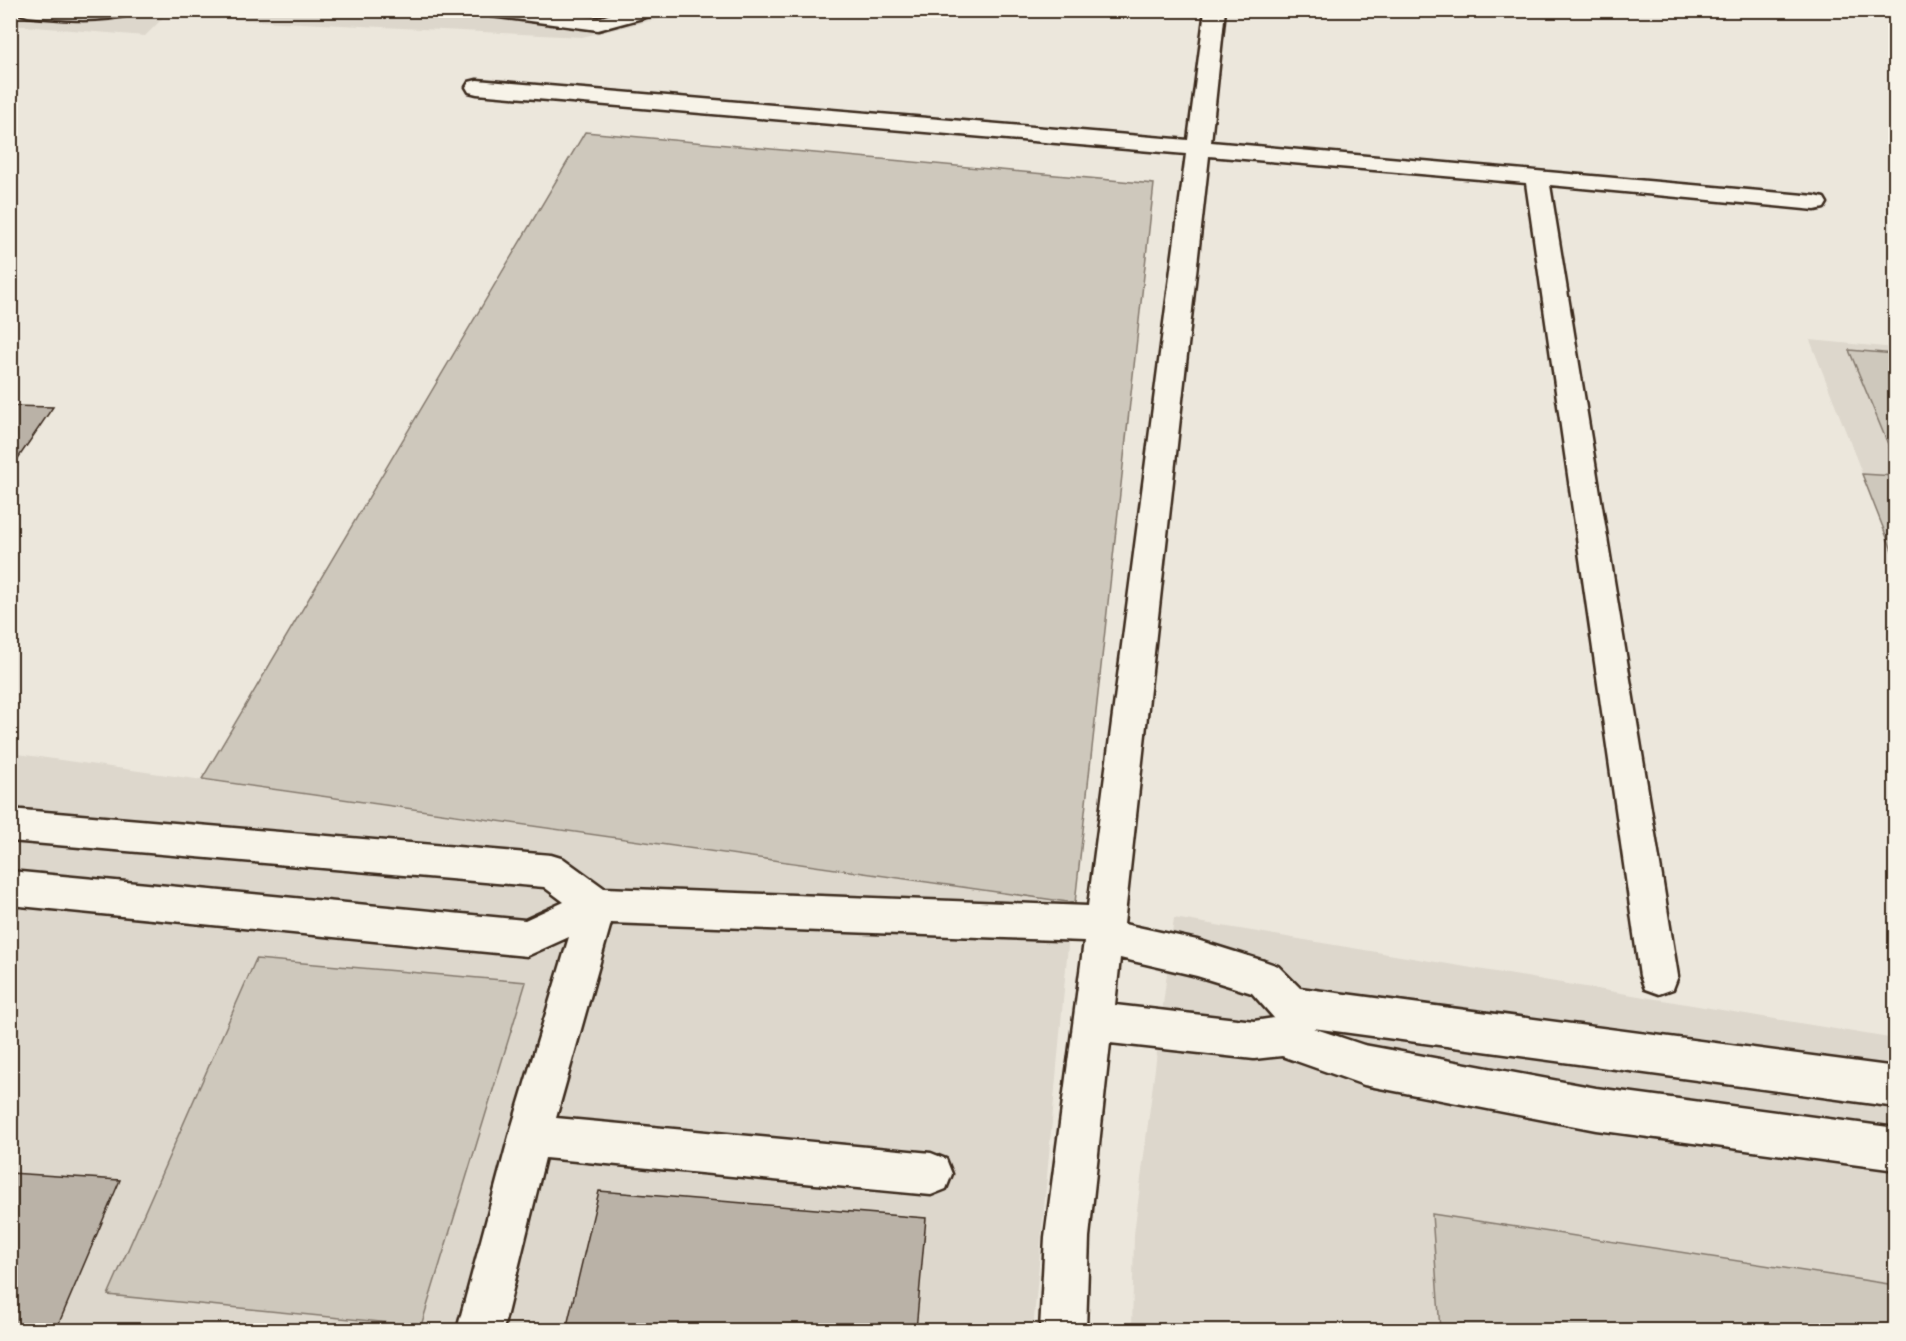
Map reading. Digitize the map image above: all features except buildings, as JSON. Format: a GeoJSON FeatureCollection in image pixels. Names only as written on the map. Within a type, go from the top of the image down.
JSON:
{"type":"FeatureCollection","features":[{"type":"Feature","properties":{"kind":"street"},"geometry":{"type":"LineString","coordinates":[[28,10],[82,15],[109,15],[126,10]]}},
{"type":"Feature","properties":{"kind":"street"},"geometry":{"type":"LineString","coordinates":[[491,10],[598,24],[650,10]]}},
{"type":"Feature","properties":{"kind":"street"},"geometry":{"type":"LineString","coordinates":[[1064,1330],[1067,1237],[1215,10]]}},
{"type":"Feature","properties":{"kind":"street"},"geometry":{"type":"LineString","coordinates":[[477,87],[1537,177],[1815,203]]}},
{"type":"Feature","properties":{"kind":"street"},"geometry":{"type":"LineString","coordinates":[[1537,177],[1659,976]]}},
{"type":"Feature","properties":{"kind":"street"},"geometry":{"type":"LineString","coordinates":[[10,825],[551,871],[597,905]]}},
{"type":"Feature","properties":{"kind":"street"},"geometry":{"type":"LineString","coordinates":[[10,888],[527,938],[597,905],[1104,930],[1264,979],[1286,1021],[1364,1065],[1596,1109],[1896,1149]]}},
{"type":"Feature","properties":{"kind":"street"},"geometry":{"type":"LineString","coordinates":[[480,1330],[530,1136],[597,905]]}},
{"type":"Feature","properties":{"kind":"street"},"geometry":{"type":"LineString","coordinates":[[1093,1022],[1254,1040],[1286,1021],[1896,1088]]}},
{"type":"Feature","properties":{"kind":"street"},"geometry":{"type":"LineString","coordinates":[[530,1136],[931,1174]]}},
{"type":"Feature","properties":{"kind":"shaded area"},"geometry":{"type":"Polygon","coordinates":[[[10,11],[692,11],[582,37],[165,16],[145,36],[11,25],[10,11]]]}},
{"type":"Feature","properties":{"kind":"shaded area"},"geometry":{"type":"Polygon","coordinates":[[[585,132],[1154,184],[1075,903],[202,779],[585,132]]]}},
{"type":"Feature","properties":{"kind":"shaded area"},"geometry":{"type":"Polygon","coordinates":[[[1810,340],[1895,348],[1895,558],[1862,473],[1810,340]]]}},
{"type":"Feature","properties":{"kind":"shaded area"},"geometry":{"type":"Polygon","coordinates":[[[1849,350],[1895,354],[1895,461],[1849,350]]]}},
{"type":"Feature","properties":{"kind":"shaded area"},"geometry":{"type":"Polygon","coordinates":[[[1862,474],[1895,476],[1895,558],[1862,474]]]}},
{"type":"Feature","properties":{"kind":"shaded area"},"geometry":{"type":"Polygon","coordinates":[[[11,753],[1075,903],[1070,924],[1033,1330],[11,1330],[11,753]]]}},
{"type":"Feature","properties":{"kind":"shaded area"},"geometry":{"type":"Polygon","coordinates":[[[1174,918],[1895,1039],[1895,1330],[1132,1330],[1134,1234],[1174,918]]]}},
{"type":"Feature","properties":{"kind":"shaded area"},"geometry":{"type":"Polygon","coordinates":[[[256,959],[526,982],[421,1326],[108,1295],[256,959]]]}},
{"type":"Feature","properties":{"kind":"shaded area"},"geometry":{"type":"Polygon","coordinates":[[[1432,1214],[1895,1285],[1895,1330],[1440,1330],[1432,1214]]]}}]}
